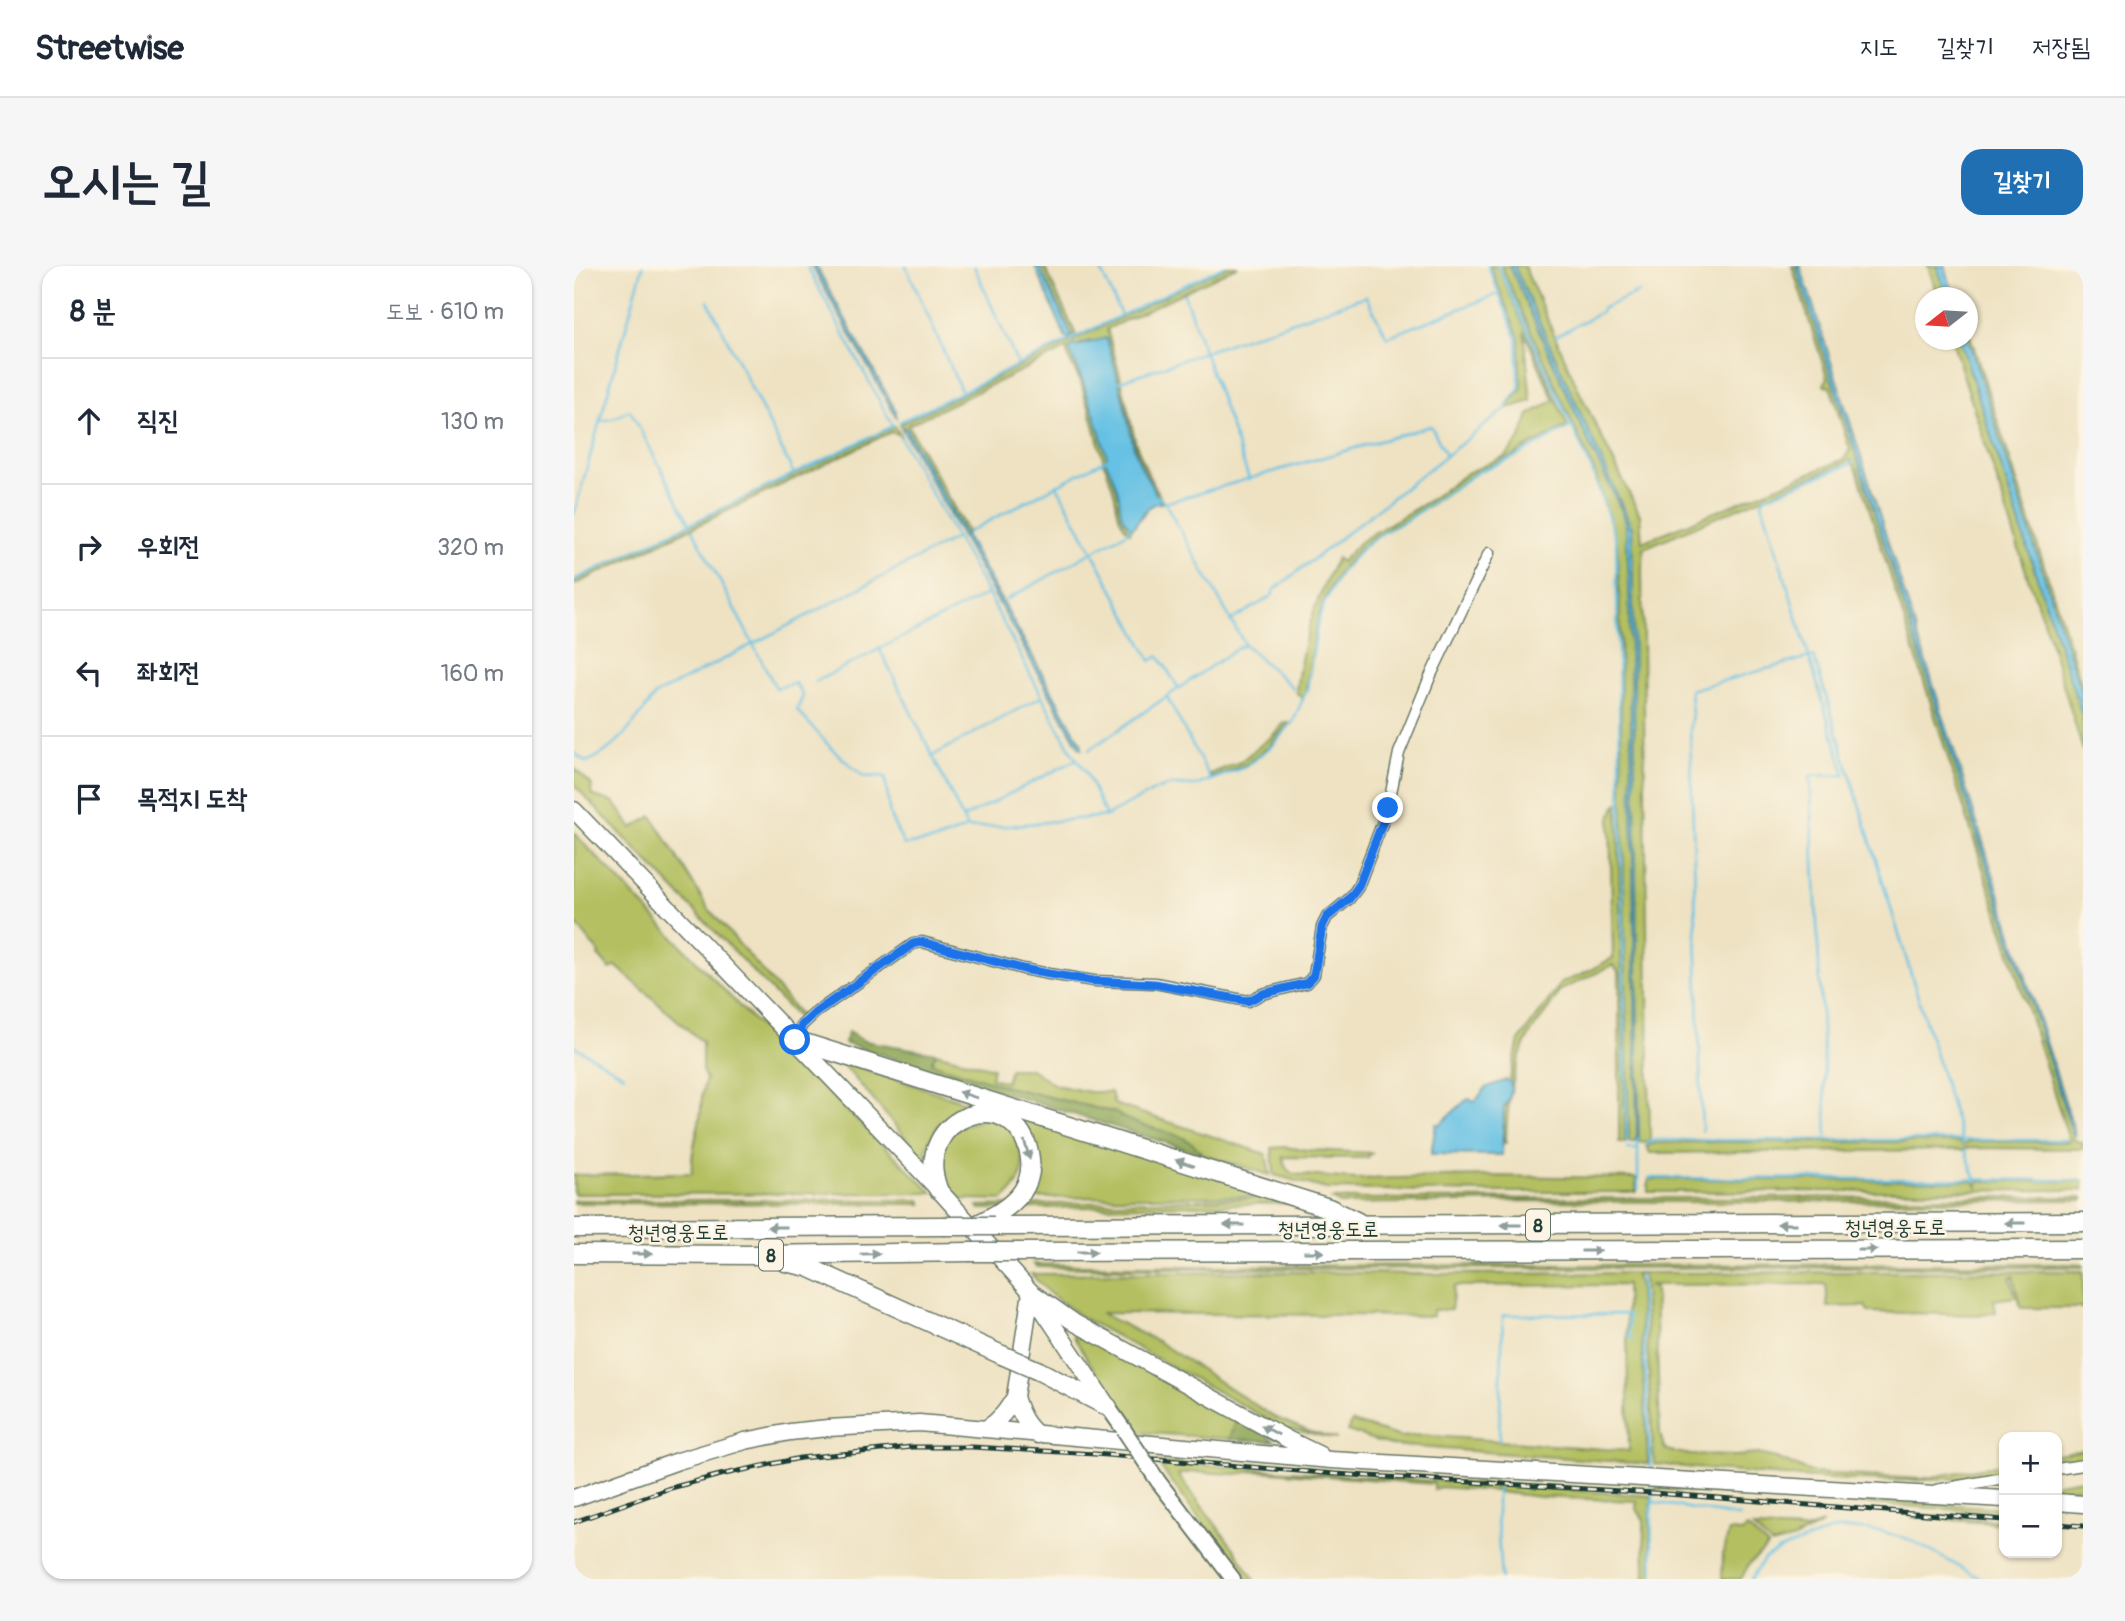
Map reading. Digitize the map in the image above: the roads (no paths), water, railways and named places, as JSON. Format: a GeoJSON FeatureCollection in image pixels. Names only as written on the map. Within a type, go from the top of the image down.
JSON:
{"type":"FeatureCollection","features":[{"type":"Feature","properties":{"kind":"highway"},"geometry":{"type":"LineString","coordinates":[[795,1040],[1329,1208],[1365,1225]]}},
{"type":"Feature","properties":{"kind":"highway"},"geometry":{"type":"LineString","coordinates":[[938,1189],[932,1162],[936,1148],[947,1130],[965,1117],[975,1115],[997,1115],[1008,1120],[1019,1130],[1026,1142],[1031,1168],[1021,1194],[985,1224]]}},
{"type":"Feature","properties":{"kind":"highway","name":"청년영웅도로"},"geometry":{"type":"LineString","coordinates":[[574,1228],[985,1224],[2083,1223]]}},
{"type":"Feature","properties":{"kind":"highway","name":"청년영웅도로"},"geometry":{"type":"LineString","coordinates":[[574,1254],[2083,1249]]}},
{"type":"Feature","properties":{"kind":"highway"},"geometry":{"type":"LineString","coordinates":[[758,1255],[808,1267],[1039,1371],[1108,1407]]}},
{"type":"Feature","properties":{"kind":"main road"},"geometry":{"type":"LineString","coordinates":[[574,810],[938,1189],[1031,1292],[1158,1481],[1233,1579]]}},
{"type":"Feature","properties":{"kind":"main road"},"geometry":{"type":"LineString","coordinates":[[987,1428],[996,1423],[1014,1397],[1031,1292]]}},
{"type":"Feature","properties":{"kind":"main road"},"geometry":{"type":"LineString","coordinates":[[1031,1292],[1074,1323],[1289,1440],[1331,1460]]}},
{"type":"Feature","properties":{"kind":"main road"},"geometry":{"type":"LineString","coordinates":[[1014,1397],[1026,1425],[1038,1435]]}},
{"type":"Feature","properties":{"kind":"main road"},"geometry":{"type":"LineString","coordinates":[[574,1498],[708,1451],[790,1432],[919,1423],[1331,1460],[1999,1499]]}},
{"type":"Feature","properties":{"kind":"main road"},"geometry":{"type":"LineString","coordinates":[[2062,1502],[2083,1504]]}},
{"type":"Feature","properties":{"kind":"street"},"geometry":{"type":"LineString","coordinates":[[795,1040],[802,1025],[815,1013],[913,944],[922,942],[1049,974],[1094,981],[1155,984],[1248,1001],[1262,994],[1307,983],[1314,975],[1322,927],[1327,917],[1349,899],[1358,887],[1388,808],[1399,753],[1430,677],[1489,553]]}},
{"type":"Feature","properties":{"kind":"street"},"geometry":{"type":"LineString","coordinates":[[2062,1468],[2083,1465]]}},
{"type":"Feature","properties":{"kind":"street"},"geometry":{"type":"LineString","coordinates":[[1911,1495],[1999,1479]]}},
{"type":"Feature","properties":{"kind":"water"},"geometry":{"type":"Polygon","coordinates":[[[812,266],[816,266],[896,411],[896,417],[812,266]]]}},
{"type":"Feature","properties":{"kind":"water"},"geometry":{"type":"Polygon","coordinates":[[[1035,266],[1039,266],[1072,335],[1069,338],[1066,338],[1035,266]]]}},
{"type":"Feature","properties":{"kind":"water"},"geometry":{"type":"Polygon","coordinates":[[[1510,266],[1514,266],[1632,528],[1639,1142],[1635,1142],[1637,1134],[1626,522],[1510,266]]]}},
{"type":"Feature","properties":{"kind":"water"},"geometry":{"type":"Polygon","coordinates":[[[1796,266],[1800,266],[1812,302],[2076,1136],[2072,1132],[1796,266]]]}},
{"type":"Feature","properties":{"kind":"water"},"geometry":{"type":"Polygon","coordinates":[[[1937,266],[1945,266],[1951,287],[1944,287],[1937,266]]]}},
{"type":"Feature","properties":{"kind":"water"},"geometry":{"type":"Polygon","coordinates":[[[1106,338],[1135,452],[1161,503],[1148,509],[1132,528],[1121,515],[1117,489],[1105,461],[1107,457],[1094,413],[1069,349],[1073,345],[1106,338]]]}},
{"type":"Feature","properties":{"kind":"water"},"geometry":{"type":"Polygon","coordinates":[[[1963,350],[1972,350],[2081,692],[2083,719],[1963,350]]]}},
{"type":"Feature","properties":{"kind":"water"},"geometry":{"type":"Polygon","coordinates":[[[905,427],[1082,745],[1082,749],[902,429],[905,427]]]}},
{"type":"Feature","properties":{"kind":"water"},"geometry":{"type":"Polygon","coordinates":[[[1506,1080],[1511,1083],[1511,1089],[1504,1107],[1502,1155],[1431,1154],[1436,1124],[1440,1124],[1465,1101],[1474,1101],[1485,1088],[1506,1080]]]}},
{"type":"Feature","properties":{"kind":"waterway"},"geometry":{"type":"LineString","coordinates":[[574,514],[643,266]]}},
{"type":"Feature","properties":{"kind":"waterway"},"geometry":{"type":"LineString","coordinates":[[574,580],[893,426],[807,266]]}},
{"type":"Feature","properties":{"kind":"waterway"},"geometry":{"type":"LineString","coordinates":[[906,266],[962,393]]}},
{"type":"Feature","properties":{"kind":"waterway"},"geometry":{"type":"LineString","coordinates":[[974,266],[1018,365]]}},
{"type":"Feature","properties":{"kind":"waterway"},"geometry":{"type":"LineString","coordinates":[[1099,266],[1121,315]]}},
{"type":"Feature","properties":{"kind":"waterway"},"geometry":{"type":"LineString","coordinates":[[899,422],[1224,266]]}},
{"type":"Feature","properties":{"kind":"waterway"},"geometry":{"type":"LineString","coordinates":[[1230,621],[1272,596],[1274,590],[1507,408],[1520,384],[1517,339],[1488,266]]}},
{"type":"Feature","properties":{"kind":"waterway"},"geometry":{"type":"LineString","coordinates":[[1498,266],[1592,470],[1616,540],[1627,1143]]}},
{"type":"Feature","properties":{"kind":"waterway"},"geometry":{"type":"LineString","coordinates":[[1556,336],[1601,312],[1603,308],[1639,292]]}},
{"type":"Feature","properties":{"kind":"waterway"},"geometry":{"type":"LineString","coordinates":[[1184,294],[1249,479]]}},
{"type":"Feature","properties":{"kind":"waterway"},"geometry":{"type":"LineString","coordinates":[[1118,382],[1366,296],[1387,337],[1498,294]]}},
{"type":"Feature","properties":{"kind":"waterway"},"geometry":{"type":"LineString","coordinates":[[708,301],[794,474]]}},
{"type":"Feature","properties":{"kind":"waterway"},"geometry":{"type":"LineString","coordinates":[[600,421],[612,419],[630,410],[690,524]]}},
{"type":"Feature","properties":{"kind":"waterway"},"geometry":{"type":"LineString","coordinates":[[1165,503],[1431,426],[1446,455]]}},
{"type":"Feature","properties":{"kind":"waterway"},"geometry":{"type":"LineString","coordinates":[[693,530],[776,688],[795,683],[803,696],[797,710],[831,748],[863,776],[885,777],[890,816],[904,845],[936,840],[967,828],[1106,816],[1158,789],[1172,785],[1195,786],[1245,767],[1272,746],[1293,722],[1307,689],[1318,622],[1325,602],[1340,573],[1364,547],[1478,472],[1515,457],[1570,427]]}},
{"type":"Feature","properties":{"kind":"waterway"},"geometry":{"type":"LineString","coordinates":[[900,437],[988,594],[1072,753],[1085,770],[1106,816]]}},
{"type":"Feature","properties":{"kind":"waterway"},"geometry":{"type":"LineString","coordinates":[[968,532],[1107,459]]}},
{"type":"Feature","properties":{"kind":"waterway"},"geometry":{"type":"LineString","coordinates":[[1827,1136],[1810,776],[1845,775],[1762,503],[1765,497],[1853,463]]}},
{"type":"Feature","properties":{"kind":"waterway"},"geometry":{"type":"LineString","coordinates":[[1056,484],[1151,661],[1159,656],[1179,689]]}},
{"type":"Feature","properties":{"kind":"waterway"},"geometry":{"type":"LineString","coordinates":[[1157,496],[1165,503],[1245,645],[1293,688]]}},
{"type":"Feature","properties":{"kind":"waterway"},"geometry":{"type":"LineString","coordinates":[[1006,600],[1128,532],[1131,525]]}},
{"type":"Feature","properties":{"kind":"waterway"},"geometry":{"type":"LineString","coordinates":[[574,753],[586,762],[597,757],[625,734],[655,695],[956,538]]}},
{"type":"Feature","properties":{"kind":"waterway"},"geometry":{"type":"LineString","coordinates":[[815,682],[987,594]]}},
{"type":"Feature","properties":{"kind":"waterway"},"geometry":{"type":"LineString","coordinates":[[1089,750],[1245,645]]}},
{"type":"Feature","properties":{"kind":"waterway"},"geometry":{"type":"LineString","coordinates":[[879,648],[967,828]]}},
{"type":"Feature","properties":{"kind":"waterway"},"geometry":{"type":"LineString","coordinates":[[1702,1131],[1690,690],[1814,657],[1963,1144]]}},
{"type":"Feature","properties":{"kind":"waterway"},"geometry":{"type":"LineString","coordinates":[[932,756],[1041,697]]}},
{"type":"Feature","properties":{"kind":"waterway"},"geometry":{"type":"LineString","coordinates":[[1167,697],[1211,780]]}},
{"type":"Feature","properties":{"kind":"waterway"},"geometry":{"type":"LineString","coordinates":[[963,818],[1077,759]]}},
{"type":"Feature","properties":{"kind":"waterway"},"geometry":{"type":"LineString","coordinates":[[574,1046],[624,1075]]}},
{"type":"Feature","properties":{"kind":"waterway"},"geometry":{"type":"LineString","coordinates":[[1638,1140],[1638,1189]]}},
{"type":"Feature","properties":{"kind":"waterway"},"geometry":{"type":"LineString","coordinates":[[1647,1144],[1656,1140],[2066,1140]]}},
{"type":"Feature","properties":{"kind":"waterway"},"geometry":{"type":"LineString","coordinates":[[1627,1149],[1637,1149]]}},
{"type":"Feature","properties":{"kind":"waterway"},"geometry":{"type":"LineString","coordinates":[[1965,1150],[1976,1180]]}},
{"type":"Feature","properties":{"kind":"waterway"},"geometry":{"type":"LineString","coordinates":[[1649,1178],[2083,1180]]}},
{"type":"Feature","properties":{"kind":"waterway"},"geometry":{"type":"LineString","coordinates":[[1640,1277],[1651,1471]]}},
{"type":"Feature","properties":{"kind":"waterway"},"geometry":{"type":"LineString","coordinates":[[1499,1439],[1503,1315],[1628,1314],[1629,1338],[1633,1338]]}},
{"type":"Feature","properties":{"kind":"waterway"},"geometry":{"type":"LineString","coordinates":[[1651,1485],[1653,1579]]}},
{"type":"Feature","properties":{"kind":"waterway"},"geometry":{"type":"LineString","coordinates":[[1497,1489],[1501,1579]]}},
{"type":"Feature","properties":{"kind":"waterway"},"geometry":{"type":"LineString","coordinates":[[1653,1502],[1739,1517]]}},
{"type":"Feature","properties":{"kind":"waterway"},"geometry":{"type":"LineString","coordinates":[[1751,1579],[1764,1559],[1777,1551],[1835,1529],[1881,1531],[1912,1541],[1982,1579]]}},
{"type":"Feature","properties":{"kind":"railway"},"geometry":{"type":"LineString","coordinates":[[574,1522],[667,1489],[720,1475],[800,1458],[912,1447],[972,1447],[1095,1454],[1335,1474],[1654,1493],[1999,1520]]}},
{"type":"Feature","properties":{"kind":"railway"},"geometry":{"type":"LineString","coordinates":[[2062,1524],[2083,1526]]}}]}
